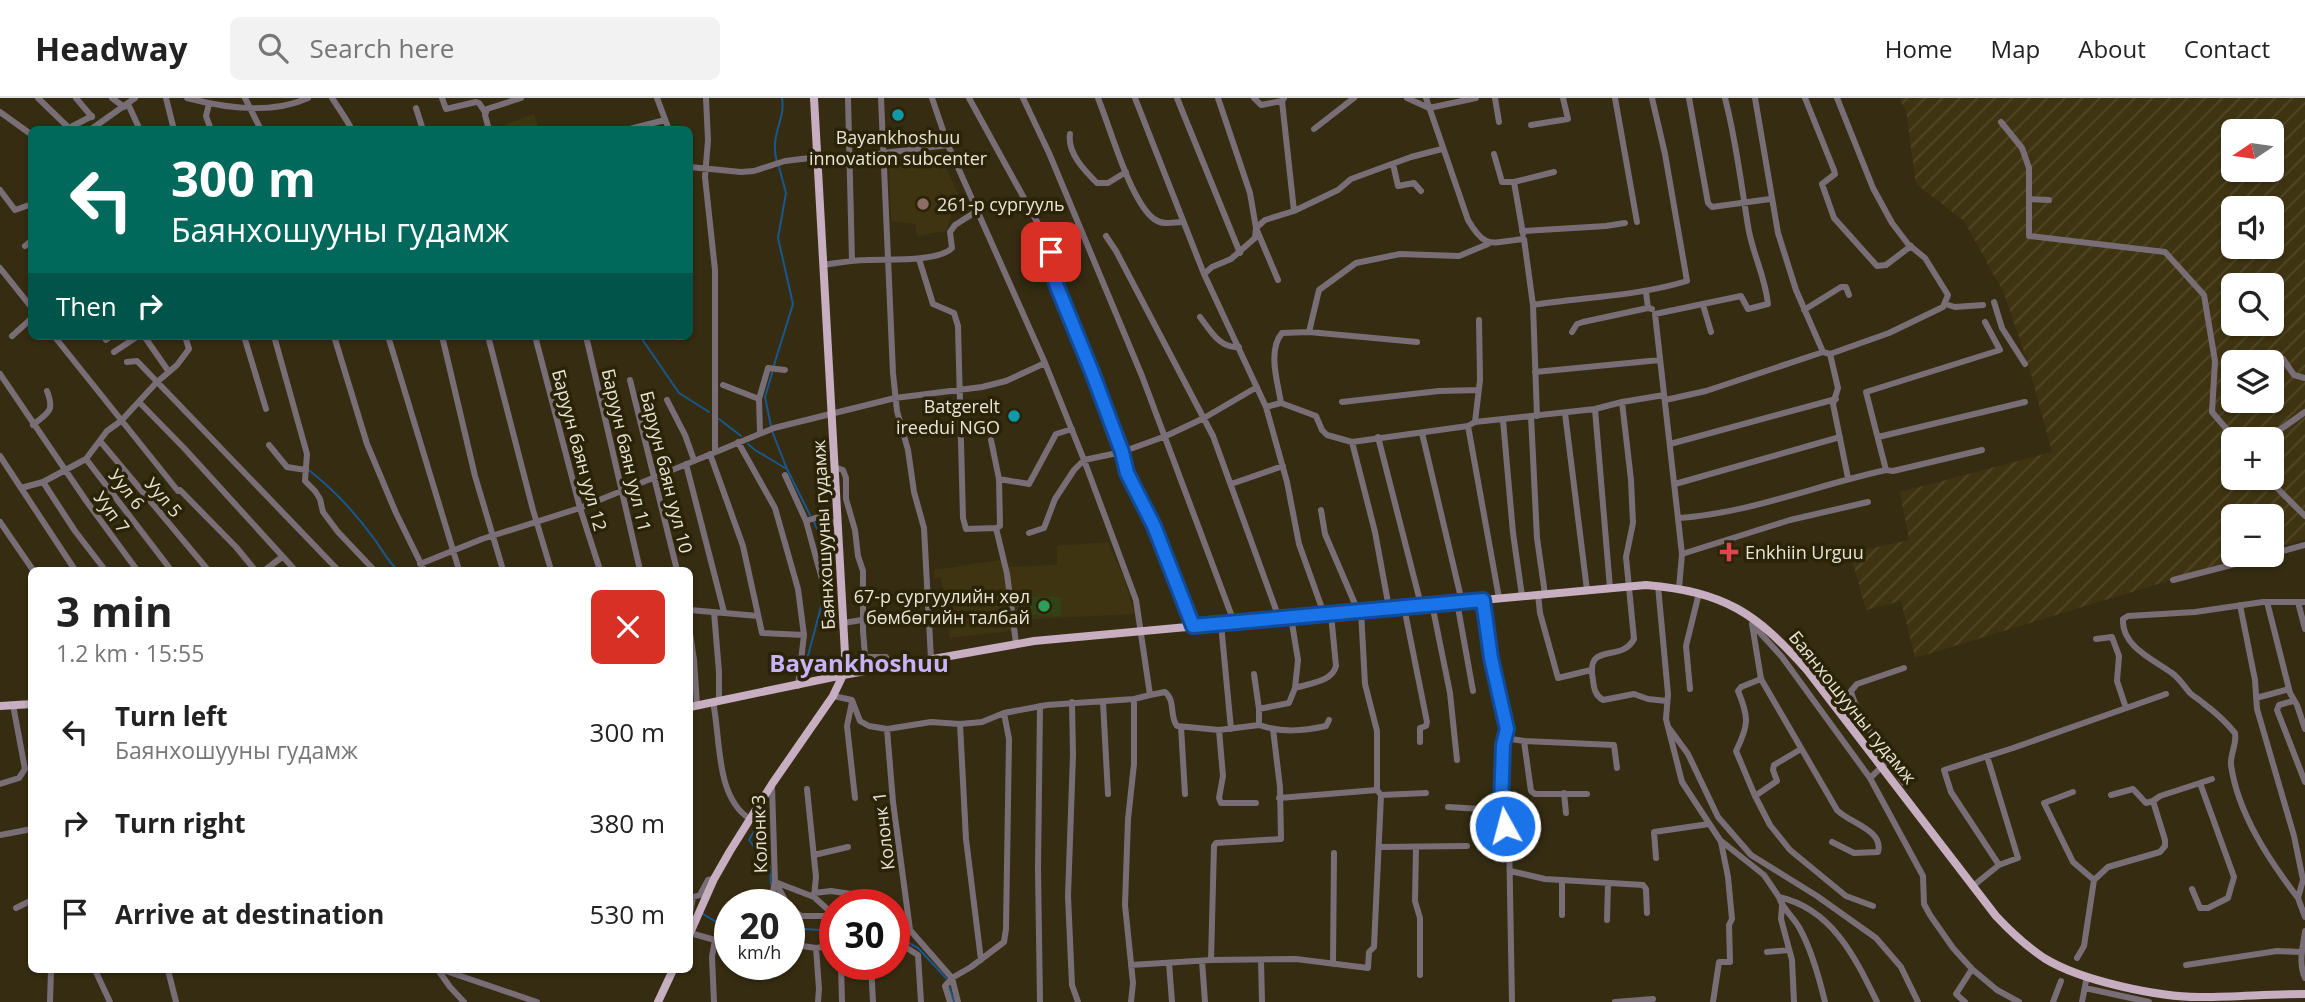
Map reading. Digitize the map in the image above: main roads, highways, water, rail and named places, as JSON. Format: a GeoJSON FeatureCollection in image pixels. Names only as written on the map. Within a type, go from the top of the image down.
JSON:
{"type":"FeatureCollection","features":[{"type":"Feature","properties":{"kind":"main road","name":"Баянхошууны гудамж"},"geometry":{"type":"LineString","coordinates":[[814,98],[844,675],[1016,643],[1630,586],[1679,588],[1735,605],[1766,627],[1791,652],[1857,734],[1885,763],[1996,916],[2020,941],[2046,959],[2087,976],[2162,994],[2202,997],[2305,994]]}},
{"type":"Feature","properties":{"kind":"main road"},"geometry":{"type":"LineString","coordinates":[[693,706],[844,675]]}},
{"type":"Feature","properties":{"kind":"main road"},"geometry":{"type":"LineString","coordinates":[[693,926],[714,880],[750,819],[833,696],[844,675]]}},
{"type":"Feature","properties":{"kind":"main road"},"geometry":{"type":"LineString","coordinates":[[0,706],[28,704]]}},
{"type":"Feature","properties":{"kind":"main road"},"geometry":{"type":"LineString","coordinates":[[660,1000],[672,973]]}},
{"type":"Feature","properties":{"kind":"waterway"},"geometry":{"type":"LineString","coordinates":[[777,162],[775,144],[782,113],[782,98]]}},
{"type":"Feature","properties":{"kind":"waterway"},"geometry":{"type":"LineString","coordinates":[[774,365],[793,304],[778,238],[786,193],[779,167]]}},
{"type":"Feature","properties":{"kind":"waterway"},"geometry":{"type":"LineString","coordinates":[[643,340],[679,393],[709,412]]}},
{"type":"Feature","properties":{"kind":"waterway"},"geometry":{"type":"LineString","coordinates":[[771,426],[765,397],[773,370]]}},
{"type":"Feature","properties":{"kind":"waterway"},"geometry":{"type":"LineString","coordinates":[[719,419],[741,436]]}},
{"type":"Feature","properties":{"kind":"waterway"},"geometry":{"type":"LineString","coordinates":[[772,431],[810,515]]}},
{"type":"Feature","properties":{"kind":"waterway"},"geometry":{"type":"LineString","coordinates":[[748,444],[785,468]]}},
{"type":"Feature","properties":{"kind":"waterway"},"geometry":{"type":"LineString","coordinates":[[310,471],[353,512],[395,567]]}},
{"type":"Feature","properties":{"kind":"waterway"},"geometry":{"type":"LineString","coordinates":[[802,678],[828,581],[820,535],[813,520]]}},
{"type":"Feature","properties":{"kind":"waterway"},"geometry":{"type":"LineString","coordinates":[[764,805],[767,808],[749,840],[770,867],[771,884]]}},
{"type":"Feature","properties":{"kind":"waterway"},"geometry":{"type":"LineString","coordinates":[[703,914],[714,921]]}},
{"type":"Feature","properties":{"kind":"waterway"},"geometry":{"type":"LineString","coordinates":[[805,929],[819,930]]}},
{"type":"Feature","properties":{"kind":"waterway"},"geometry":{"type":"LineString","coordinates":[[910,944],[918,948],[946,978]]}},
{"type":"Feature","properties":{"kind":"waterway"},"geometry":{"type":"LineString","coordinates":[[949,987],[954,1002]]}},
{"type":"Feature","properties":{"kind":"place","name":"Bayankhoshuu innovation subcenter"},"geometry":{"type":"Point","coordinates":[898,115]}},
{"type":"Feature","properties":{"kind":"place","name":"261-р сургууль"},"geometry":{"type":"Point","coordinates":[923,204]}},
{"type":"Feature","properties":{"kind":"place","name":"Batgerelt ireedui NGO"},"geometry":{"type":"Point","coordinates":[1014,416]}},
{"type":"Feature","properties":{"kind":"place","name":"Enkhiin Urguu"},"geometry":{"type":"Point","coordinates":[1729,552]}},
{"type":"Feature","properties":{"kind":"place","name":"67-р сургуулийн хөл бөмбөгийн талбай"},"geometry":{"type":"Point","coordinates":[1044,606]}},
{"type":"Feature","properties":{"kind":"district","name":"Bayankhoshuu"},"geometry":{"type":"Point","coordinates":[859,662]}}]}
